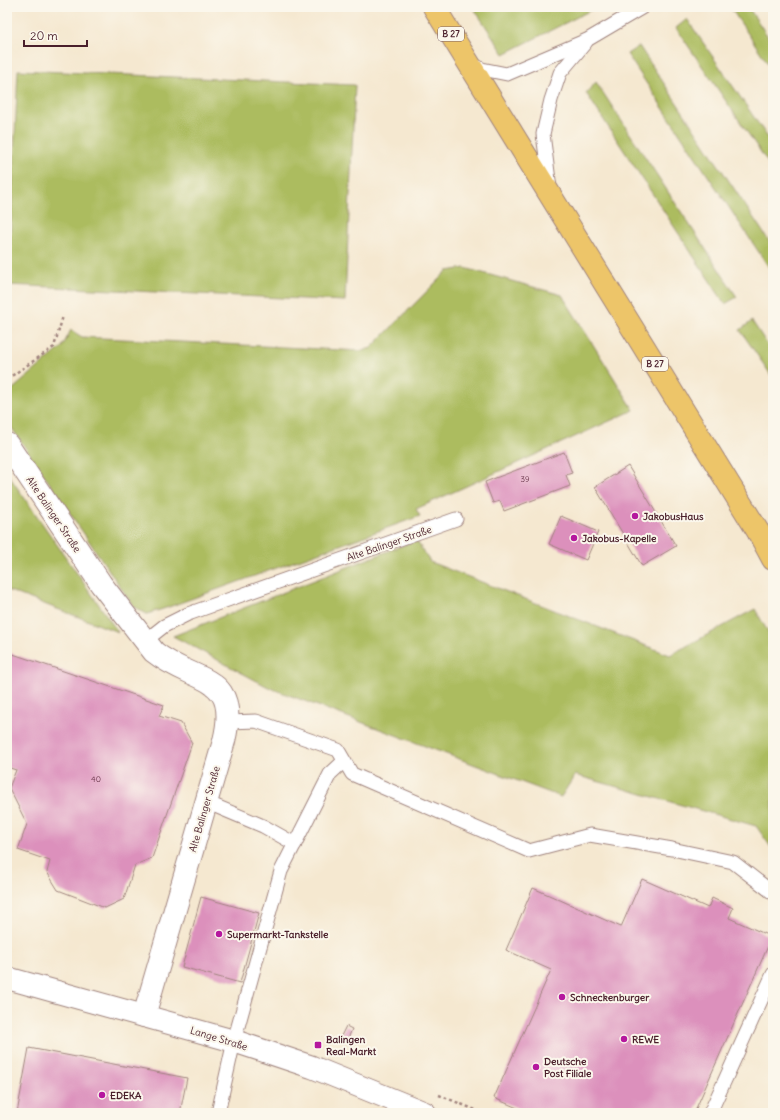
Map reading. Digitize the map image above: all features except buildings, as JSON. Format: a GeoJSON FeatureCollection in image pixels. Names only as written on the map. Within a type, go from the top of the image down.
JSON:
{"type":"FeatureCollection","features":[{"type":"Feature","properties":{"kind":"main road","name":"B 27"},"geometry":{"type":"LineString","coordinates":[[434,7],[469,61],[759,533],[773,559]]}},
{"type":"Feature","properties":{"kind":"main road","name":"B 27"},"geometry":{"type":"LineString","coordinates":[[759,533],[773,552]]}},
{"type":"Feature","properties":{"kind":"street","name":"Alte Balinger Straße"},"geometry":{"type":"LineString","coordinates":[[7,444],[101,584],[154,652],[162,659],[204,678],[218,687],[227,703],[228,722],[144,1016]]}},
{"type":"Feature","properties":{"kind":"street","name":"Lange Straße"},"geometry":{"type":"LineString","coordinates":[[7,978],[234,1041],[312,1067],[425,1113]]}},
{"type":"Feature","properties":{"kind":"lane"},"geometry":{"type":"LineString","coordinates":[[469,61],[482,68],[507,74],[588,40],[643,7]]}},
{"type":"Feature","properties":{"kind":"lane"},"geometry":{"type":"LineString","coordinates":[[551,196],[543,134],[549,107],[560,73],[588,40]]}},
{"type":"Feature","properties":{"kind":"lane","name":"Alte Balinger Straße"},"geometry":{"type":"LineString","coordinates":[[143,637],[188,614],[456,519]]}},
{"type":"Feature","properties":{"kind":"lane"},"geometry":{"type":"LineString","coordinates":[[228,722],[256,721],[338,750],[352,774],[529,851],[590,835],[672,849],[733,862],[773,893]]}},
{"type":"Feature","properties":{"kind":"lane"},"geometry":{"type":"LineString","coordinates":[[218,1113],[234,1041],[281,871],[330,774],[344,761]]}},
{"type":"Feature","properties":{"kind":"lane"},"geometry":{"type":"LineString","coordinates":[[206,802],[263,826],[295,844]]}},
{"type":"Feature","properties":{"kind":"lane"},"geometry":{"type":"LineString","coordinates":[[710,1113],[773,974]]}},
{"type":"Feature","properties":{"kind":"path"},"geometry":{"type":"LineString","coordinates":[[7,379],[54,348],[63,316]]}},
{"type":"Feature","properties":{"kind":"green space"},"geometry":{"type":"Polygon","coordinates":[[[473,7],[597,7],[504,54],[473,7]]]}},
{"type":"Feature","properties":{"kind":"green space"},"geometry":{"type":"Polygon","coordinates":[[[730,7],[748,7],[773,44],[773,71],[730,7]]]}},
{"type":"Feature","properties":{"kind":"green space"},"geometry":{"type":"Polygon","coordinates":[[[687,19],[773,145],[773,170],[676,28],[687,19]]]}},
{"type":"Feature","properties":{"kind":"green space"},"geometry":{"type":"Polygon","coordinates":[[[639,46],[773,247],[772,272],[627,54],[639,46]]]}},
{"type":"Feature","properties":{"kind":"green space"},"geometry":{"type":"Polygon","coordinates":[[[18,70],[355,85],[345,301],[8,285],[18,70]]]}},
{"type":"Feature","properties":{"kind":"green space"},"geometry":{"type":"Polygon","coordinates":[[[596,82],[737,297],[725,304],[586,93],[596,82]]]}},
{"type":"Feature","properties":{"kind":"green space"},"geometry":{"type":"Polygon","coordinates":[[[465,268],[562,295],[634,410],[416,509],[420,516],[166,608],[147,614],[134,607],[7,421],[7,394],[62,347],[71,330],[82,337],[362,351],[371,348],[447,271],[465,268]]]}},
{"type":"Feature","properties":{"kind":"green space"},"geometry":{"type":"Polygon","coordinates":[[[752,321],[773,353],[773,378],[740,330],[752,321]]]}},
{"type":"Feature","properties":{"kind":"green space"},"geometry":{"type":"Polygon","coordinates":[[[7,473],[118,632],[7,590],[7,473]]]}},
{"type":"Feature","properties":{"kind":"green space"},"geometry":{"type":"Polygon","coordinates":[[[416,540],[430,562],[670,655],[755,609],[773,641],[773,850],[756,826],[575,775],[561,797],[270,688],[173,636],[416,540]]]}},
{"type":"Feature","properties":{"kind":"place","name":"JakobusHaus"},"geometry":{"type":"Point","coordinates":[635,516]}},
{"type":"Feature","properties":{"kind":"place","name":"Jakobus-Kapelle"},"geometry":{"type":"Point","coordinates":[574,538]}},
{"type":"Feature","properties":{"kind":"place","name":"Supermarkt-Tankstelle"},"geometry":{"type":"Point","coordinates":[219,934]}},
{"type":"Feature","properties":{"kind":"place","name":"Schneckenburger"},"geometry":{"type":"Point","coordinates":[562,997]}},
{"type":"Feature","properties":{"kind":"place","name":"REWE"},"geometry":{"type":"Point","coordinates":[624,1039]}},
{"type":"Feature","properties":{"kind":"place","name":"Balingen Real-Markt"},"geometry":{"type":"Point","coordinates":[318,1045]}},
{"type":"Feature","properties":{"kind":"place","name":"Deutsche Post Filiale"},"geometry":{"type":"Point","coordinates":[536,1067]}},
{"type":"Feature","properties":{"kind":"place","name":"EDEKA"},"geometry":{"type":"Point","coordinates":[102,1095]}}]}
